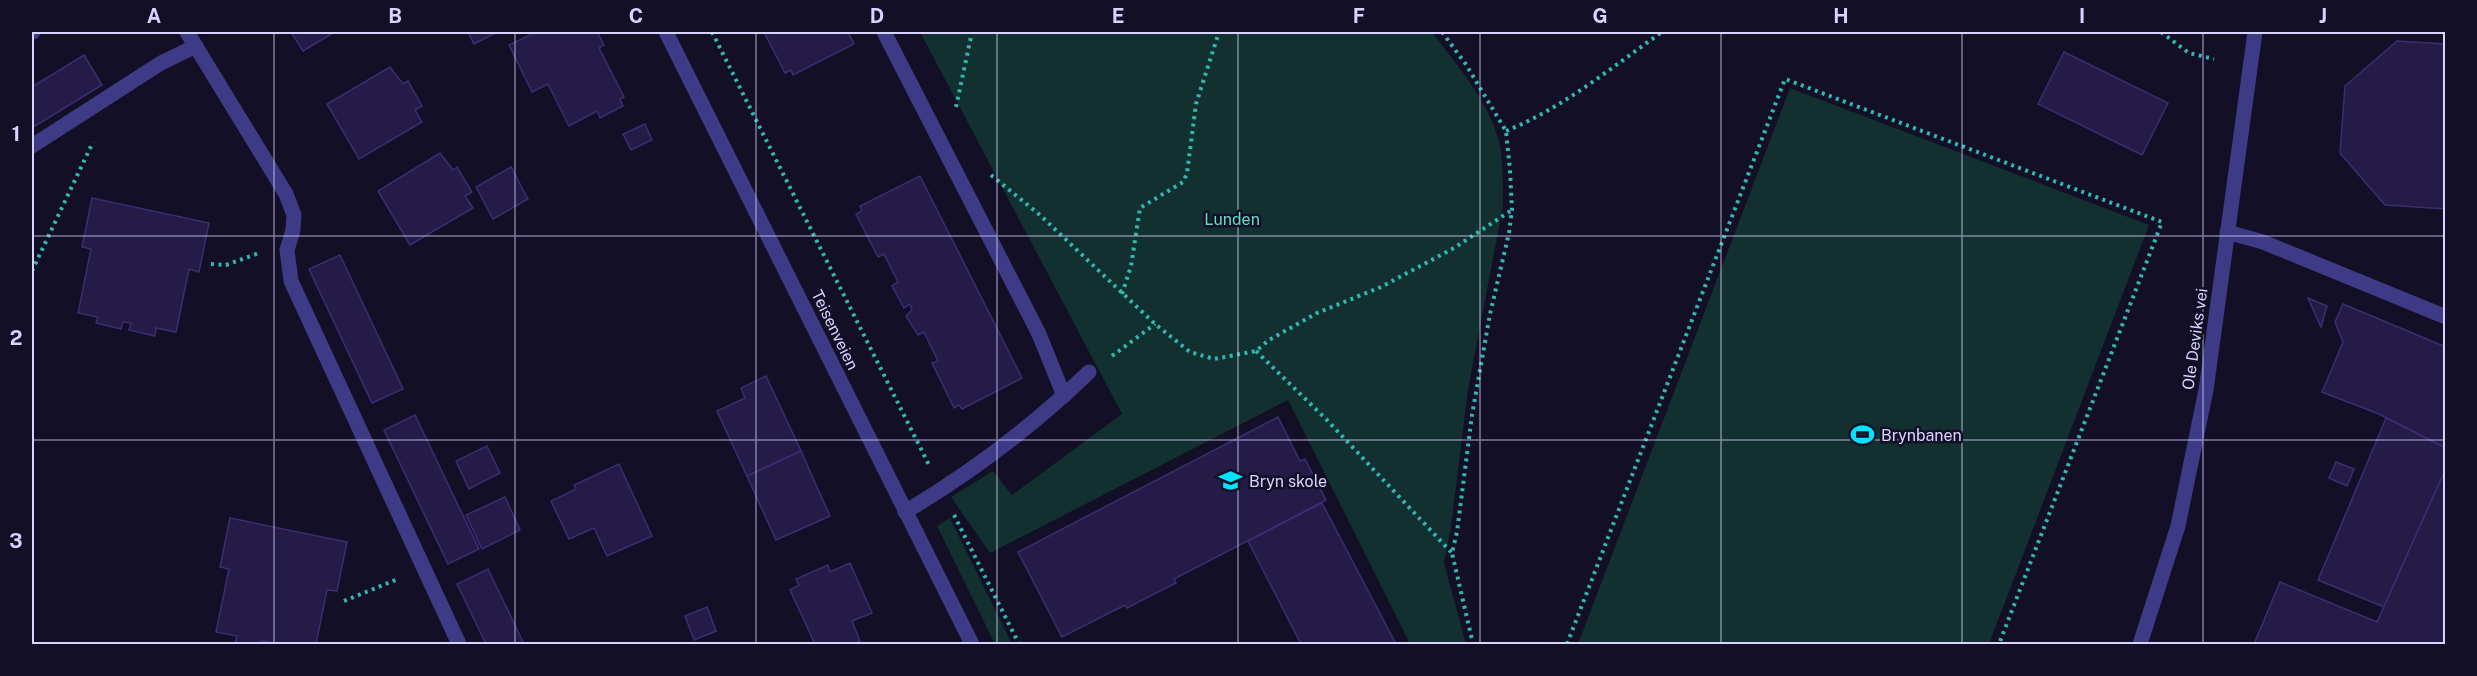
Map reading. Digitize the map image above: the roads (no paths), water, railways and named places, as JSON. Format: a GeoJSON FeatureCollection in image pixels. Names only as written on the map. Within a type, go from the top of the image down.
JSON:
{"type":"FeatureCollection","features":[{"type":"Feature","properties":{"kind":"street"},"geometry":{"type":"LineString","coordinates":[[187,32],[286,194],[294,215],[293,230],[287,250],[291,281],[459,645]]}},
{"type":"Feature","properties":{"kind":"street","name":"Teisenveien"},"geometry":{"type":"LineString","coordinates":[[666,32],[972,645]]}},
{"type":"Feature","properties":{"kind":"street"},"geometry":{"type":"LineString","coordinates":[[884,32],[1039,334],[1064,396]]}},
{"type":"Feature","properties":{"kind":"street","name":"Ole Deviks vei"},"geometry":{"type":"LineString","coordinates":[[2140,645],[2178,526],[2193,462],[2206,390],[2255,32]]}},
{"type":"Feature","properties":{"kind":"street"},"geometry":{"type":"LineString","coordinates":[[32,146],[161,63],[196,46]]}},
{"type":"Feature","properties":{"kind":"street"},"geometry":{"type":"LineString","coordinates":[[2227,232],[2263,242],[2445,316]]}},
{"type":"Feature","properties":{"kind":"street"},"geometry":{"type":"LineString","coordinates":[[905,512],[942,490],[1013,439],[1089,372]]}},
{"type":"Feature","properties":{"kind":"place","name":"Brynbanen"},"geometry":{"type":"Point","coordinates":[1863,435]}},
{"type":"Feature","properties":{"kind":"place","name":"Bryn skole"},"geometry":{"type":"Point","coordinates":[1231,481]}},
{"type":"Feature","properties":{"kind":"park label","name":"Lunden"},"geometry":{"type":"Point","coordinates":[1232,219]}}]}
